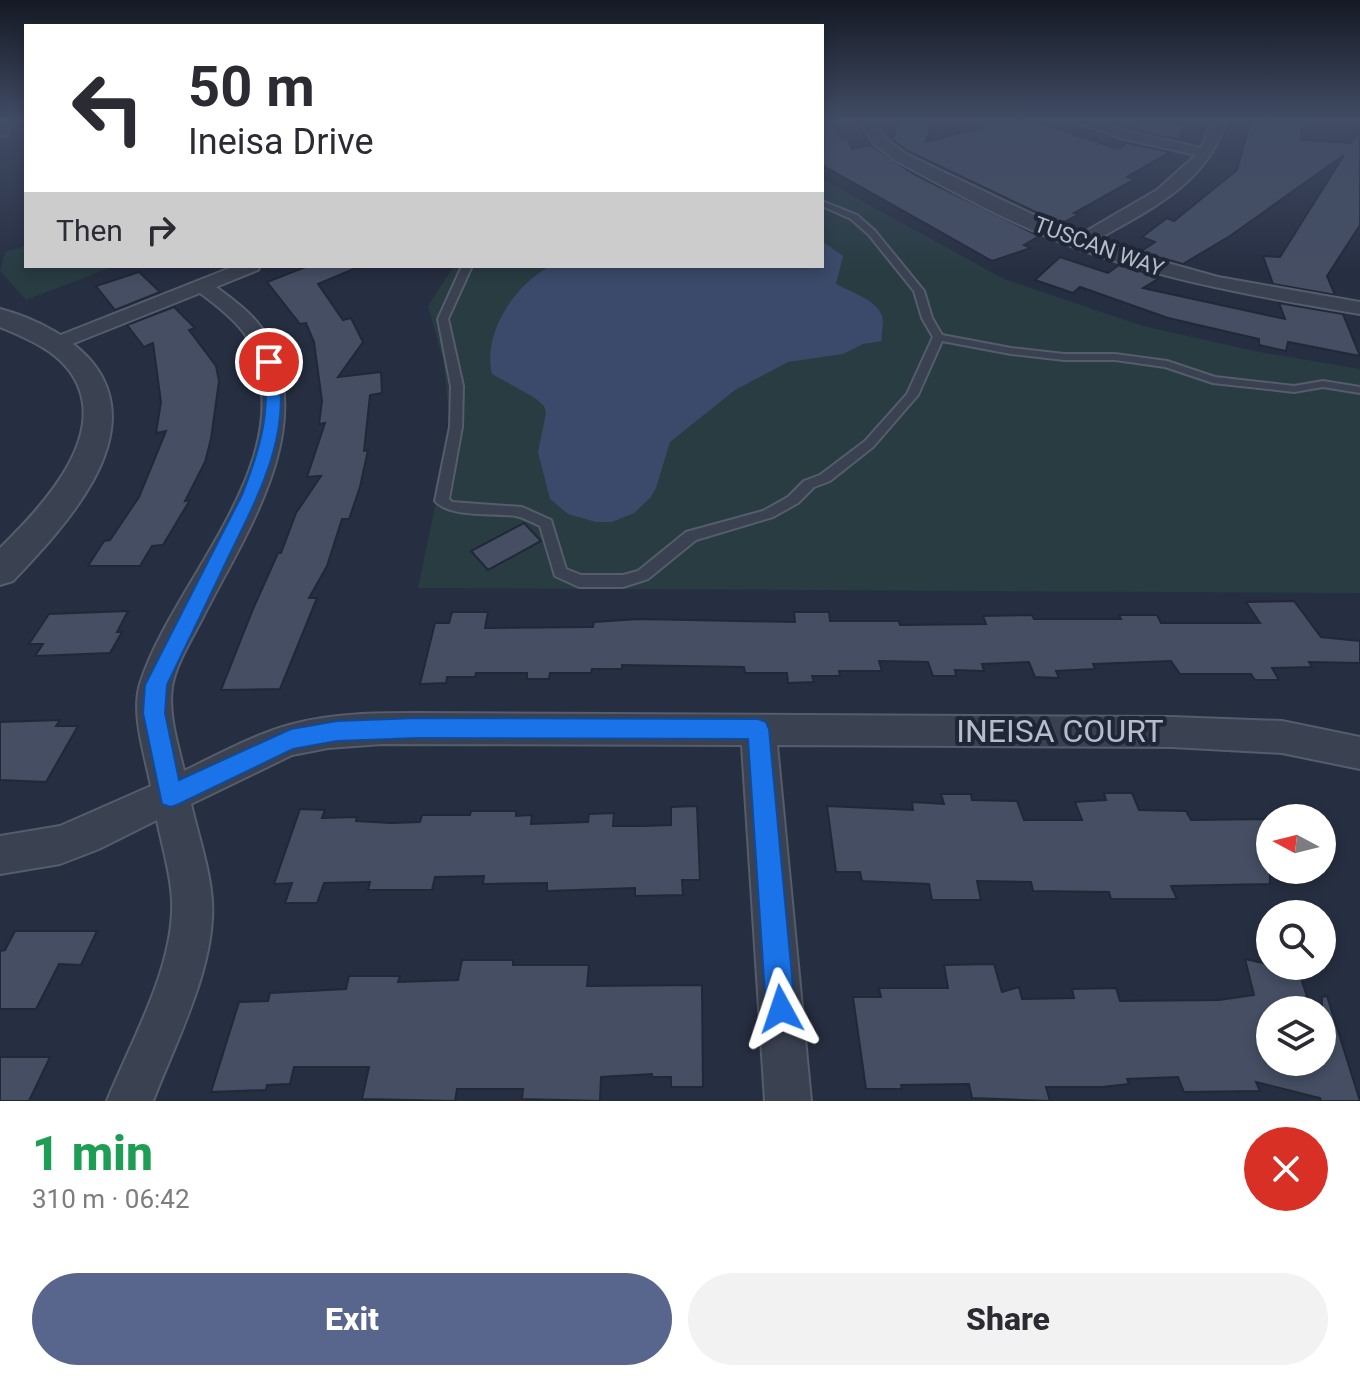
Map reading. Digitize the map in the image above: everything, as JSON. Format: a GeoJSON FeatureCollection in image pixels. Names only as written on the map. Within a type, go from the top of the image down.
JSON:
{"type":"FeatureCollection","features":[{"type":"Feature","properties":{"kind":"street","name":"TUSCAN WAY"},"geometry":{"type":"LineString","coordinates":[[931,171],[1029,222],[1078,243],[1202,280],[1360,308]]}},
{"type":"Feature","properties":{"kind":"street"},"geometry":{"type":"LineString","coordinates":[[1078,243],[1177,182],[1188,171]]}},
{"type":"Feature","properties":{"kind":"street"},"geometry":{"type":"LineString","coordinates":[[55,344],[246,268]]}},
{"type":"Feature","properties":{"kind":"street"},"geometry":{"type":"LineString","coordinates":[[130,1101],[180,976],[191,932],[192,899],[154,713],[156,685],[250,495],[270,441],[274,410],[272,372],[259,341],[243,319],[201,285]]}},
{"type":"Feature","properties":{"kind":"street"},"geometry":{"type":"LineString","coordinates":[[0,317],[55,344],[80,365],[93,383],[99,405],[96,432],[76,482],[48,520],[0,571]]}},
{"type":"Feature","properties":{"kind":"street","name":"INEISA COURT"},"geometry":{"type":"LineString","coordinates":[[0,855],[30,852],[73,841],[291,739],[337,731],[418,728],[1172,732],[1282,737],[1360,753]]}},
{"type":"Feature","properties":{"kind":"street"},"geometry":{"type":"LineString","coordinates":[[758,729],[788,1101]]}},
{"type":"Feature","properties":{"kind":"lane"},"geometry":{"type":"LineString","coordinates":[[824,204],[854,217],[872,233],[919,291],[927,318],[938,337],[1011,351],[1064,357],[1115,357],[1167,364],[1213,380],[1294,389],[1323,384],[1360,390]]}},
{"type":"Feature","properties":{"kind":"lane"},"geometry":{"type":"LineString","coordinates":[[466,268],[443,319],[457,386],[456,427],[442,501],[449,506],[522,512],[546,523],[560,572],[579,581],[623,581],[643,575],[691,536],[768,514],[793,500],[809,484],[825,478],[869,444],[912,395],[938,337]]}},
{"type":"Feature","properties":{"kind":"shaded area"},"geometry":{"type":"Polygon","coordinates":[[[824,180],[1004,279],[1143,326],[1259,352],[1360,369],[1360,593],[418,588],[451,430],[443,360],[428,306],[453,268],[824,268],[824,180]]]}},
{"type":"Feature","properties":{"kind":"shaded area"},"geometry":{"type":"Polygon","coordinates":[[[24,247],[24,268],[110,268],[26,300],[0,271],[5,252],[24,247]]]}},
{"type":"Feature","properties":{"kind":"water"},"geometry":{"type":"Polygon","coordinates":[[[824,242],[843,256],[836,284],[871,303],[881,314],[882,341],[863,344],[843,354],[788,362],[735,390],[670,442],[650,498],[634,513],[612,522],[596,522],[568,514],[550,499],[538,452],[546,413],[544,406],[492,374],[490,358],[497,327],[514,298],[547,268],[824,268],[824,242]]]}},
{"type":"Feature","properties":{"kind":"building"},"geometry":{"type":"Polygon","coordinates":[[[833,171],[910,171],[1039,236],[1024,245],[1031,248],[992,261],[833,171]]]}},
{"type":"Feature","properties":{"kind":"building"},"geometry":{"type":"Polygon","coordinates":[[[951,171],[1137,171],[1127,177],[1135,179],[1074,213],[1079,214],[1061,224],[951,171]]]}},
{"type":"Feature","properties":{"kind":"building"},"geometry":{"type":"Polygon","coordinates":[[[1235,171],[1321,171],[1230,236],[1183,264],[1140,252],[1155,242],[1142,237],[1167,218],[1174,221],[1235,171]]]}},
{"type":"Feature","properties":{"kind":"building"},"geometry":{"type":"Polygon","coordinates":[[[1334,171],[1360,171],[1360,225],[1327,276],[1335,295],[1273,284],[1263,256],[1280,257],[1334,171]]]}},
{"type":"Feature","properties":{"kind":"building"},"geometry":{"type":"Polygon","coordinates":[[[1060,257],[1108,273],[1119,265],[1161,277],[1143,288],[1285,319],[1279,303],[1343,314],[1360,356],[1288,342],[1286,351],[1259,345],[1259,339],[1168,318],[1080,287],[1073,293],[1035,280],[1060,257]]]}},
{"type":"Feature","properties":{"kind":"building"},"geometry":{"type":"Polygon","coordinates":[[[303,268],[356,268],[318,284],[343,320],[351,318],[363,342],[338,377],[381,372],[382,393],[370,395],[364,451],[368,450],[360,487],[349,519],[342,519],[327,566],[309,598],[317,598],[280,689],[221,690],[296,513],[321,476],[307,477],[325,423],[319,424],[322,401],[314,342],[306,323],[300,324],[267,282],[303,268]]]}},
{"type":"Feature","properties":{"kind":"building"},"geometry":{"type":"Polygon","coordinates":[[[139,272],[160,292],[115,310],[96,286],[139,272]]]}},
{"type":"Feature","properties":{"kind":"building"},"geometry":{"type":"Polygon","coordinates":[[[174,307],[195,328],[189,330],[216,366],[219,381],[205,462],[185,501],[190,500],[163,545],[152,546],[140,566],[88,566],[139,497],[166,431],[156,433],[161,402],[153,343],[144,347],[127,325],[174,307]]]}},
{"type":"Feature","properties":{"kind":"building"},"geometry":{"type":"Polygon","coordinates":[[[524,523],[541,541],[488,570],[471,551],[524,523]]]}},
{"type":"Feature","properties":{"kind":"building"},"geometry":{"type":"Polygon","coordinates":[[[1294,601],[1321,637],[1360,641],[1360,663],[1309,662],[1312,667],[1272,668],[1279,680],[1255,680],[1251,674],[1180,674],[1171,661],[1093,664],[1095,669],[1056,671],[1059,678],[1035,677],[1029,662],[982,664],[984,671],[955,670],[956,676],[933,676],[928,662],[879,661],[882,671],[839,671],[840,676],[812,676],[814,682],[788,683],[787,673],[745,673],[744,667],[622,665],[622,669],[592,669],[591,673],[550,673],[549,679],[527,679],[527,673],[476,673],[475,677],[447,677],[446,683],[420,684],[435,623],[449,623],[452,612],[488,612],[485,628],[593,627],[594,622],[638,619],[795,622],[794,612],[829,612],[830,621],[899,621],[900,625],[986,624],[983,616],[1032,615],[1034,619],[1121,619],[1119,615],[1157,615],[1161,623],[1260,623],[1246,602],[1294,601]]]}},
{"type":"Feature","properties":{"kind":"building"},"geometry":{"type":"Polygon","coordinates":[[[128,611],[117,632],[122,632],[110,653],[35,656],[43,644],[29,644],[49,614],[128,611]]]}},
{"type":"Feature","properties":{"kind":"building"},"geometry":{"type":"Polygon","coordinates":[[[60,720],[56,726],[78,726],[46,782],[0,780],[0,722],[60,720]]]}},
{"type":"Feature","properties":{"kind":"building"},"geometry":{"type":"Polygon","coordinates":[[[1104,793],[1132,793],[1139,810],[1186,811],[1191,820],[1256,819],[1256,884],[1270,884],[1171,886],[1177,899],[1111,899],[1109,892],[1033,891],[1031,882],[977,881],[981,900],[932,900],[929,884],[862,881],[860,872],[836,872],[827,806],[913,810],[912,802],[944,804],[941,794],[971,794],[972,800],[1017,801],[1024,820],[1082,820],[1075,802],[1106,800],[1104,793]]]}},
{"type":"Feature","properties":{"kind":"building"},"geometry":{"type":"Polygon","coordinates":[[[697,806],[700,880],[682,880],[683,895],[635,896],[635,888],[547,891],[547,883],[483,884],[484,876],[435,877],[432,890],[368,890],[370,882],[324,883],[317,903],[285,903],[292,883],[274,884],[300,809],[325,810],[322,818],[357,817],[356,821],[391,823],[420,822],[422,815],[470,815],[471,811],[516,811],[516,816],[532,815],[531,824],[588,822],[589,814],[614,813],[613,826],[644,826],[671,825],[671,807],[697,806]]]}},
{"type":"Feature","properties":{"kind":"building"},"geometry":{"type":"Polygon","coordinates":[[[15,931],[97,931],[81,965],[59,964],[36,1009],[0,1009],[0,951],[5,950],[15,931]]]}},
{"type":"Feature","properties":{"kind":"building"},"geometry":{"type":"Polygon","coordinates":[[[1245,959],[1256,961],[1256,980],[1302,980],[1307,996],[1256,996],[1256,1076],[1336,1076],[1336,1025],[1360,1101],[1321,1101],[1320,1098],[1256,1082],[1260,1091],[1184,1092],[1178,1077],[1127,1079],[1129,1084],[1102,1087],[1046,1087],[1050,1101],[972,1098],[969,1084],[866,1089],[853,997],[881,997],[879,988],[948,988],[944,965],[994,964],[1002,992],[1019,987],[1022,999],[1074,998],[1072,989],[1116,988],[1120,1001],[1219,1000],[1254,995],[1245,959]]]}},
{"type":"Feature","properties":{"kind":"building"},"geometry":{"type":"Polygon","coordinates":[[[462,960],[513,960],[513,965],[589,965],[587,986],[702,985],[703,1087],[671,1087],[671,1077],[652,1077],[652,1074],[601,1077],[600,1101],[522,1099],[523,1089],[457,1089],[455,1101],[362,1099],[369,1067],[294,1067],[290,1084],[267,1085],[266,1090],[211,1092],[239,1002],[268,1001],[270,993],[346,989],[349,976],[400,976],[398,982],[458,980],[462,960]]]}},
{"type":"Feature","properties":{"kind":"building"},"geometry":{"type":"Polygon","coordinates":[[[0,1057],[50,1057],[29,1101],[0,1101],[0,1057]]]}},
{"type":"Feature","properties":{"kind":"route"},"geometry":{"type":"LineString","coordinates":[[269,362],[274,382],[274,410],[270,441],[263,462],[250,495],[156,685],[154,713],[171,796],[291,739],[337,731],[418,728],[758,729],[781,1009]]}}]}
